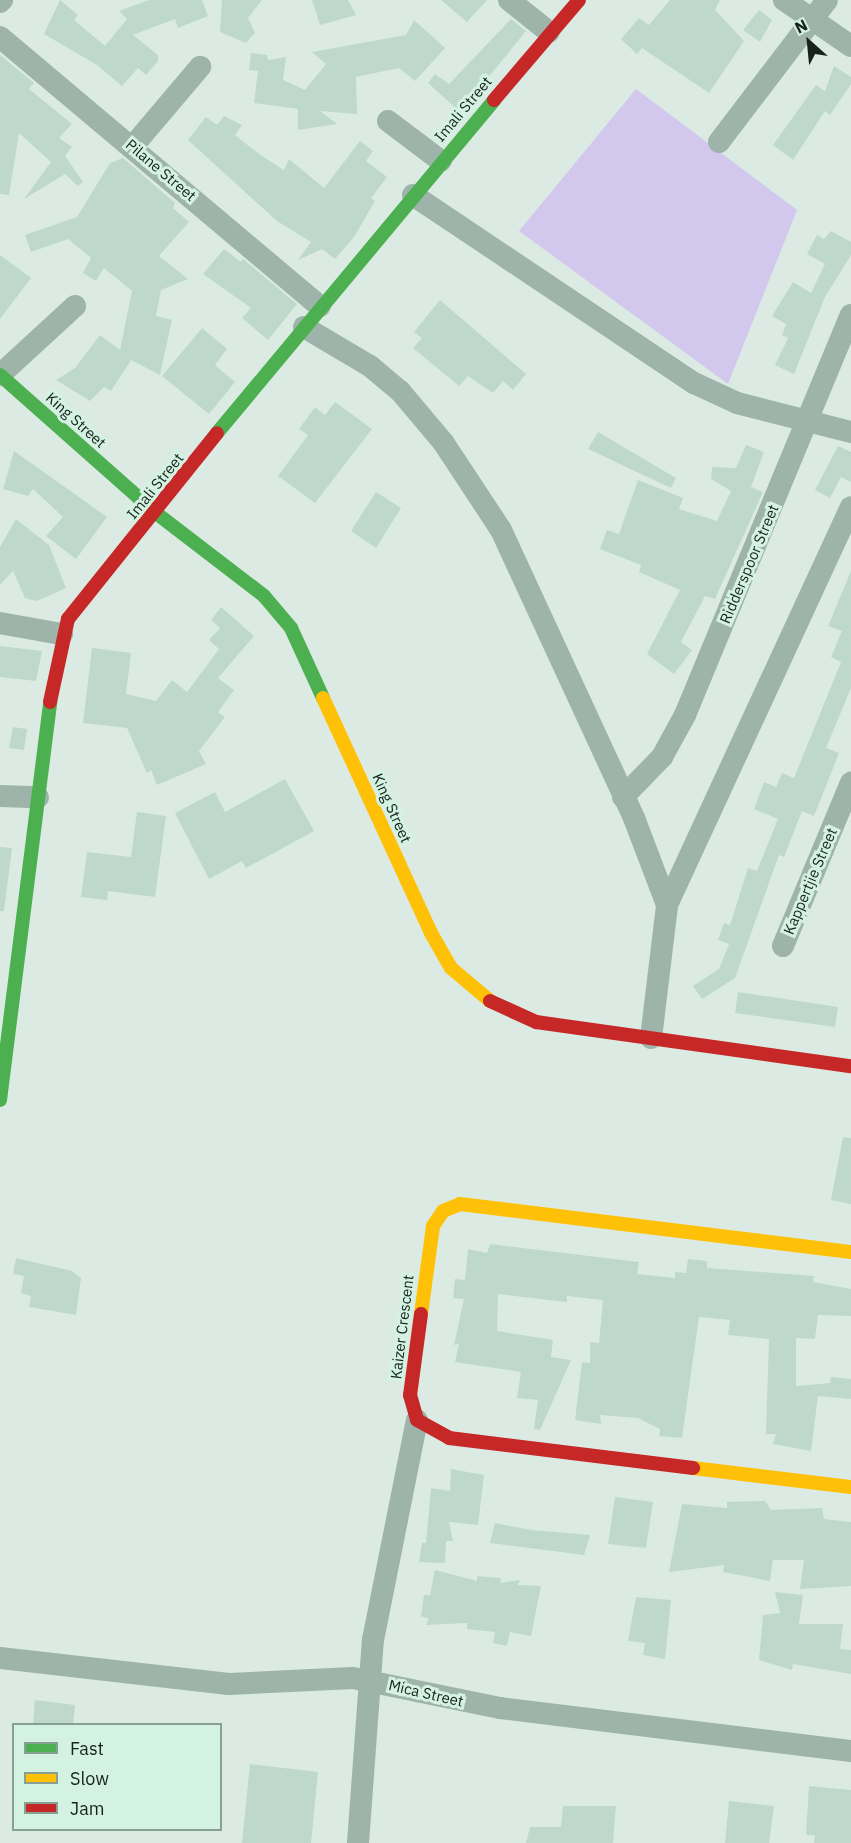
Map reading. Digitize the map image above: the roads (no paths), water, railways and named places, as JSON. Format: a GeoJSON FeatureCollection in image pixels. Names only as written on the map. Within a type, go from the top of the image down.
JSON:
{"type":"FeatureCollection","features":[{"type":"Feature","properties":{"kind":"street"},"geometry":{"type":"LineString","coordinates":[[509,0],[549,32]]}},
{"type":"Feature","properties":{"kind":"street","name":"Imali Street"},"geometry":{"type":"LineString","coordinates":[[0,1100],[7,976],[63,634],[78,605],[156,513],[320,306],[549,32],[579,0]]}},
{"type":"Feature","properties":{"kind":"street"},"geometry":{"type":"LineString","coordinates":[[784,0],[814,18],[851,46]]}},
{"type":"Feature","properties":{"kind":"street"},"geometry":{"type":"LineString","coordinates":[[719,142],[827,0]]}},
{"type":"Feature","properties":{"kind":"street","name":"Pilane Street"},"geometry":{"type":"LineString","coordinates":[[0,37],[133,146],[320,306]]}},
{"type":"Feature","properties":{"kind":"street"},"geometry":{"type":"LineString","coordinates":[[133,146],[200,67]]}},
{"type":"Feature","properties":{"kind":"street"},"geometry":{"type":"LineString","coordinates":[[388,121],[441,161]]}},
{"type":"Feature","properties":{"kind":"street"},"geometry":{"type":"LineString","coordinates":[[413,195],[694,383],[737,403],[806,423],[851,432]]}},
{"type":"Feature","properties":{"kind":"street"},"geometry":{"type":"LineString","coordinates":[[0,375],[75,306]]}},
{"type":"Feature","properties":{"kind":"street","name":"Ridderspoor Street"},"geometry":{"type":"LineString","coordinates":[[623,797],[662,757],[685,716],[851,315]]}},
{"type":"Feature","properties":{"kind":"street"},"geometry":{"type":"LineString","coordinates":[[304,327],[370,366],[400,391],[450,452],[501,530],[528,584],[623,797],[667,905]]}},
{"type":"Feature","properties":{"kind":"street","name":"King Street"},"geometry":{"type":"LineString","coordinates":[[0,375],[156,513],[264,596],[291,628],[431,933],[461,980],[513,1015],[651,1038],[851,1066]]}},
{"type":"Feature","properties":{"kind":"street"},"geometry":{"type":"LineString","coordinates":[[651,1038],[667,905],[851,507]]}},
{"type":"Feature","properties":{"kind":"street"},"geometry":{"type":"LineString","coordinates":[[0,623],[63,634]]}},
{"type":"Feature","properties":{"kind":"street","name":"Kappertjie Street"},"geometry":{"type":"LineString","coordinates":[[783,946],[851,783]]}},
{"type":"Feature","properties":{"kind":"street"},"geometry":{"type":"LineString","coordinates":[[0,796],[38,797]]}},
{"type":"Feature","properties":{"kind":"street","name":"Kaizer Crescent"},"geometry":{"type":"LineString","coordinates":[[417,1420],[410,1395],[428,1252],[436,1219],[448,1208],[481,1204],[851,1252]]}},
{"type":"Feature","properties":{"kind":"street"},"geometry":{"type":"LineString","coordinates":[[358,1843],[373,1681],[375,1631],[417,1420],[449,1438],[851,1487]]}},
{"type":"Feature","properties":{"kind":"street","name":"Mica Street"},"geometry":{"type":"LineString","coordinates":[[0,1658],[230,1684],[279,1684],[340,1677],[373,1681],[500,1708],[851,1751]]}}]}
